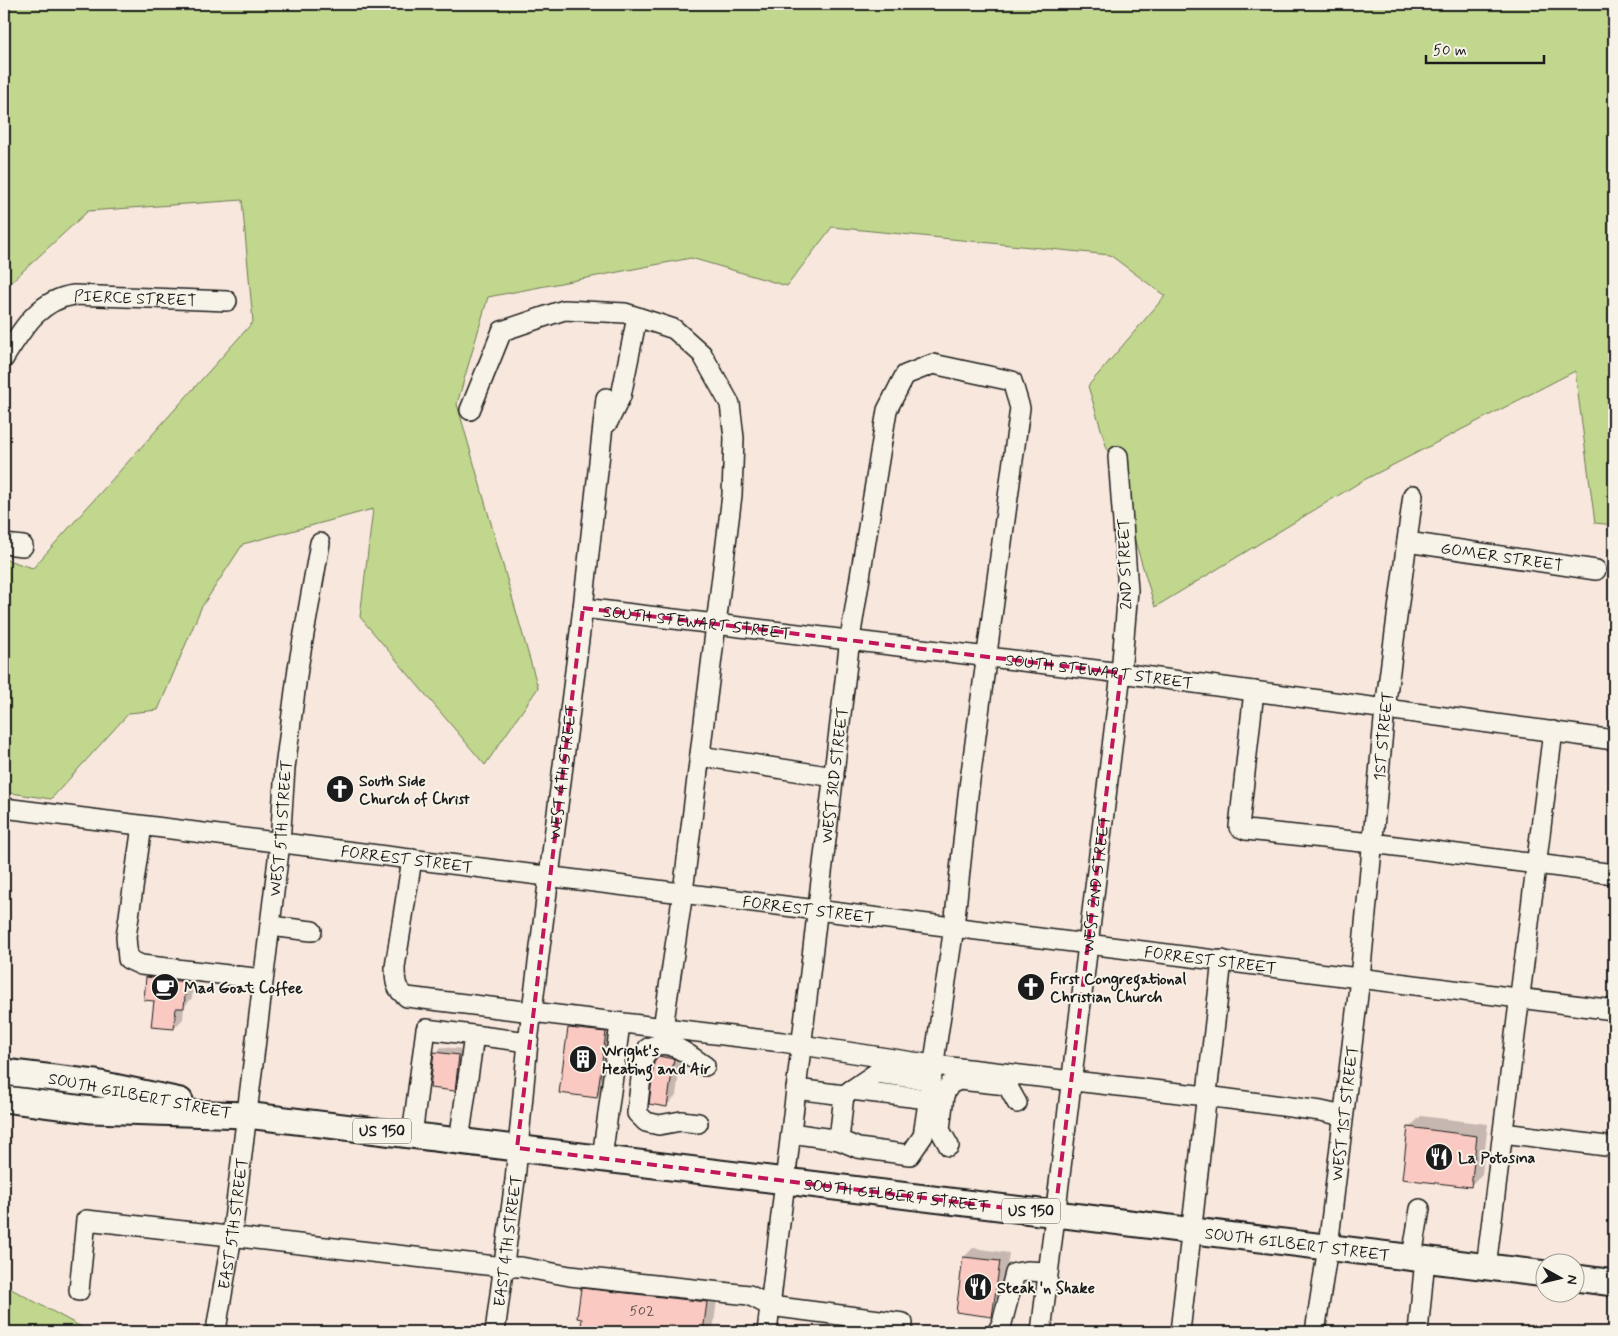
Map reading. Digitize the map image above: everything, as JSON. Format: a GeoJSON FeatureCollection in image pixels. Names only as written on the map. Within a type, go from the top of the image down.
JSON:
{"type":"FeatureCollection","features":[{"type":"Feature","properties":{"kind":"main road","name":"SOUTH GILBERT STREET"},"geometry":{"type":"LineString","coordinates":[[4,1072],[94,1083],[246,1115]]}},
{"type":"Feature","properties":{"kind":"main road","name":"SOUTH GILBERT STREET"},"geometry":{"type":"LineString","coordinates":[[4,1099],[92,1110],[246,1115],[1536,1273]]}},
{"type":"Feature","properties":{"kind":"main road"},"geometry":{"type":"LineString","coordinates":[[1586,1279],[1614,1283]]}},
{"type":"Feature","properties":{"kind":"street","name":"PIERCE STREET"},"geometry":{"type":"LineString","coordinates":[[4,358],[24,326],[45,305],[63,296],[227,301]]}},
{"type":"Feature","properties":{"kind":"street"},"geometry":{"type":"LineString","coordinates":[[470,410],[502,331],[564,310],[625,313],[674,329],[702,354],[730,404],[734,438],[733,488],[683,892],[663,1028]]}},
{"type":"Feature","properties":{"kind":"street"},"geometry":{"type":"LineString","coordinates":[[602,434],[621,396],[637,317]]}},
{"type":"Feature","properties":{"kind":"street","name":"WEST 3RD STREET"},"geometry":{"type":"LineString","coordinates":[[767,1332],[850,639],[887,410],[905,375],[932,364],[1012,381],[1020,408],[986,656]]}},
{"type":"Feature","properties":{"kind":"street","name":"WEST 4TH STREET"},"geometry":{"type":"LineString","coordinates":[[517,1148],[528,1042],[583,608],[606,398]]}},
{"type":"Feature","properties":{"kind":"street","name":"2ND STREET"},"geometry":{"type":"LineString","coordinates":[[1118,456],[1128,590],[1121,673]]}},
{"type":"Feature","properties":{"kind":"street","name":"1ST STREET"},"geometry":{"type":"LineString","coordinates":[[1360,978],[1385,709],[1413,495]]}},
{"type":"Feature","properties":{"kind":"street","name":"GOMER STREET"},"geometry":{"type":"LineString","coordinates":[[1407,542],[1596,570]]}},
{"type":"Feature","properties":{"kind":"street","name":"WEST 5TH STREET"},"geometry":{"type":"LineString","coordinates":[[246,1115],[280,843],[284,768],[320,543]]}},
{"type":"Feature","properties":{"kind":"street"},"geometry":{"type":"LineString","coordinates":[[4,544],[24,546]]}},
{"type":"Feature","properties":{"kind":"street","name":"SOUTH STEWART STREET"},"geometry":{"type":"LineString","coordinates":[[583,608],[1121,673],[1614,740]]}},
{"type":"Feature","properties":{"kind":"street"},"geometry":{"type":"LineString","coordinates":[[791,1133],[839,1140],[858,1148],[910,1155],[923,1136],[954,927],[968,795],[986,656]]}},
{"type":"Feature","properties":{"kind":"street","name":"WEST 2ND STREET"},"geometry":{"type":"LineString","coordinates":[[1041,1332],[1121,673]]}},
{"type":"Feature","properties":{"kind":"street"},"geometry":{"type":"LineString","coordinates":[[1254,691],[1239,827],[1246,830],[1372,843],[1614,874]]}},
{"type":"Feature","properties":{"kind":"street"},"geometry":{"type":"LineString","coordinates":[[1486,1267],[1553,731]]}},
{"type":"Feature","properties":{"kind":"street"},"geometry":{"type":"LineString","coordinates":[[700,756],[834,777]]}},
{"type":"Feature","properties":{"kind":"street","name":"FORREST STREET"},"geometry":{"type":"LineString","coordinates":[[4,808],[1614,1010]]}},
{"type":"Feature","properties":{"kind":"street"},"geometry":{"type":"LineString","coordinates":[[142,826],[126,937],[128,959],[141,965],[263,979]]}},
{"type":"Feature","properties":{"kind":"street"},"geometry":{"type":"LineString","coordinates":[[412,859],[395,967],[395,982],[399,992],[407,996],[801,1046],[930,1081]]}},
{"type":"Feature","properties":{"kind":"street"},"geometry":{"type":"LineString","coordinates":[[270,926],[312,931]]}},
{"type":"Feature","properties":{"kind":"street"},"geometry":{"type":"LineString","coordinates":[[1180,1332],[1190,1230],[1222,960]]}},
{"type":"Feature","properties":{"kind":"street","name":"WEST 1ST STREET"},"geometry":{"type":"LineString","coordinates":[[1316,1332],[1360,978]]}},
{"type":"Feature","properties":{"kind":"street"},"geometry":{"type":"LineString","coordinates":[[602,1158],[620,1024]]}},
{"type":"Feature","properties":{"kind":"street"},"geometry":{"type":"LineString","coordinates":[[412,1135],[426,1029],[528,1042]]}},
{"type":"Feature","properties":{"kind":"street"},"geometry":{"type":"LineString","coordinates":[[459,1141],[474,1036]]}},
{"type":"Feature","properties":{"kind":"street"},"geometry":{"type":"LineString","coordinates":[[698,1123],[681,1121],[659,1125],[646,1122],[637,1113],[643,1060],[648,1048],[658,1043],[669,1044],[705,1066]]}},
{"type":"Feature","properties":{"kind":"street"},"geometry":{"type":"LineString","coordinates":[[796,1089],[848,1092],[876,1073],[930,1081],[1071,1082],[1206,1096],[1321,1111],[1343,1116]]}},
{"type":"Feature","properties":{"kind":"street"},"geometry":{"type":"LineString","coordinates":[[949,1146],[940,1130],[944,1095],[950,1084],[960,1080],[1007,1085],[1017,1102]]}},
{"type":"Feature","properties":{"kind":"street"},"geometry":{"type":"LineString","coordinates":[[839,1140],[848,1092]]}},
{"type":"Feature","properties":{"kind":"street","name":"EAST 5TH STREET"},"geometry":{"type":"LineString","coordinates":[[218,1332],[217,1324],[232,1236],[246,1115]]}},
{"type":"Feature","properties":{"kind":"street"},"geometry":{"type":"LineString","coordinates":[[1503,1133],[1614,1147]]}},
{"type":"Feature","properties":{"kind":"street","name":"EAST 4TH STREET"},"geometry":{"type":"LineString","coordinates":[[495,1332],[517,1148]]}},
{"type":"Feature","properties":{"kind":"street"},"geometry":{"type":"LineString","coordinates":[[1418,1332],[1420,1209]]}},
{"type":"Feature","properties":{"kind":"street"},"geometry":{"type":"LineString","coordinates":[[79,1291],[86,1220],[504,1267],[521,1266],[570,1276],[749,1295],[770,1306],[903,1323],[902,1332]]}},
{"type":"Feature","properties":{"kind":"street"},"geometry":{"type":"LineString","coordinates":[[997,1332],[1002,1323],[1015,1273],[1027,1271],[1048,1272]]}},
{"type":"Feature","properties":{"kind":"highlighted area"},"geometry":{"type":"Polygon","coordinates":[[[583,608],[1121,673],[1055,1214],[517,1148],[583,608]]]}},
{"type":"Feature","properties":{"kind":"green space"},"geometry":{"type":"Polygon","coordinates":[[[4,4],[1614,4],[1614,525],[1595,523],[1575,371],[1362,481],[1155,607],[1088,386],[1165,296],[1110,255],[832,227],[787,286],[691,258],[488,297],[457,404],[538,688],[485,765],[360,617],[373,509],[243,544],[201,608],[158,710],[129,713],[51,799],[4,792],[4,559],[33,568],[253,322],[242,200],[88,211],[10,283],[4,284],[4,4]]]}},
{"type":"Feature","properties":{"kind":"green space"},"geometry":{"type":"Polygon","coordinates":[[[4,1285],[91,1332],[17,1332],[4,1322],[4,1285]]]}},
{"type":"Feature","properties":{"kind":"building","name":"Mad Goat Coffee"},"geometry":{"type":"Polygon","coordinates":[[[146,977],[186,982],[184,1008],[176,1008],[174,1029],[151,1027],[154,1001],[144,1000],[146,977]]]}},
{"type":"Feature","properties":{"kind":"building","name":"Wright's Heating and Air"},"geometry":{"type":"Polygon","coordinates":[[[568,1028],[606,1032],[597,1098],[559,1093],[568,1028]]]}},
{"type":"Feature","properties":{"kind":"building"},"geometry":{"type":"Polygon","coordinates":[[[434,1052],[459,1055],[455,1091],[430,1088],[434,1052]]]}},
{"type":"Feature","properties":{"kind":"building"},"geometry":{"type":"Polygon","coordinates":[[[658,1056],[674,1059],[667,1107],[649,1104],[654,1063],[658,1056]]]}},
{"type":"Feature","properties":{"kind":"building","name":"La Potosina"},"geometry":{"type":"Polygon","coordinates":[[[1408,1127],[1477,1136],[1471,1187],[1402,1179],[1408,1127]]]}},
{"type":"Feature","properties":{"kind":"building","name":"Steak 'n Shake"},"geometry":{"type":"Polygon","coordinates":[[[963,1257],[1000,1261],[992,1317],[956,1312],[963,1257]]]}},
{"type":"Feature","properties":{"kind":"building"},"geometry":{"type":"Polygon","coordinates":[[[581,1288],[707,1302],[703,1332],[580,1332],[582,1319],[577,1318],[581,1288]]]}},
{"type":"Feature","properties":{"kind":"place","name":"South Side Church of Christ"},"geometry":{"type":"Point","coordinates":[340,789]}},
{"type":"Feature","properties":{"kind":"place","name":"Mad Goat Coffee"},"geometry":{"type":"Point","coordinates":[165,987]}},
{"type":"Feature","properties":{"kind":"place","name":"First Congregational Christian Church"},"geometry":{"type":"Point","coordinates":[1031,987]}},
{"type":"Feature","properties":{"kind":"place","name":"Wright's Heating and Air"},"geometry":{"type":"Point","coordinates":[583,1059]}},
{"type":"Feature","properties":{"kind":"place","name":"La Potosina"},"geometry":{"type":"Point","coordinates":[1439,1157]}},
{"type":"Feature","properties":{"kind":"place","name":"Steak 'n Shake"},"geometry":{"type":"Point","coordinates":[978,1287]}}]}
